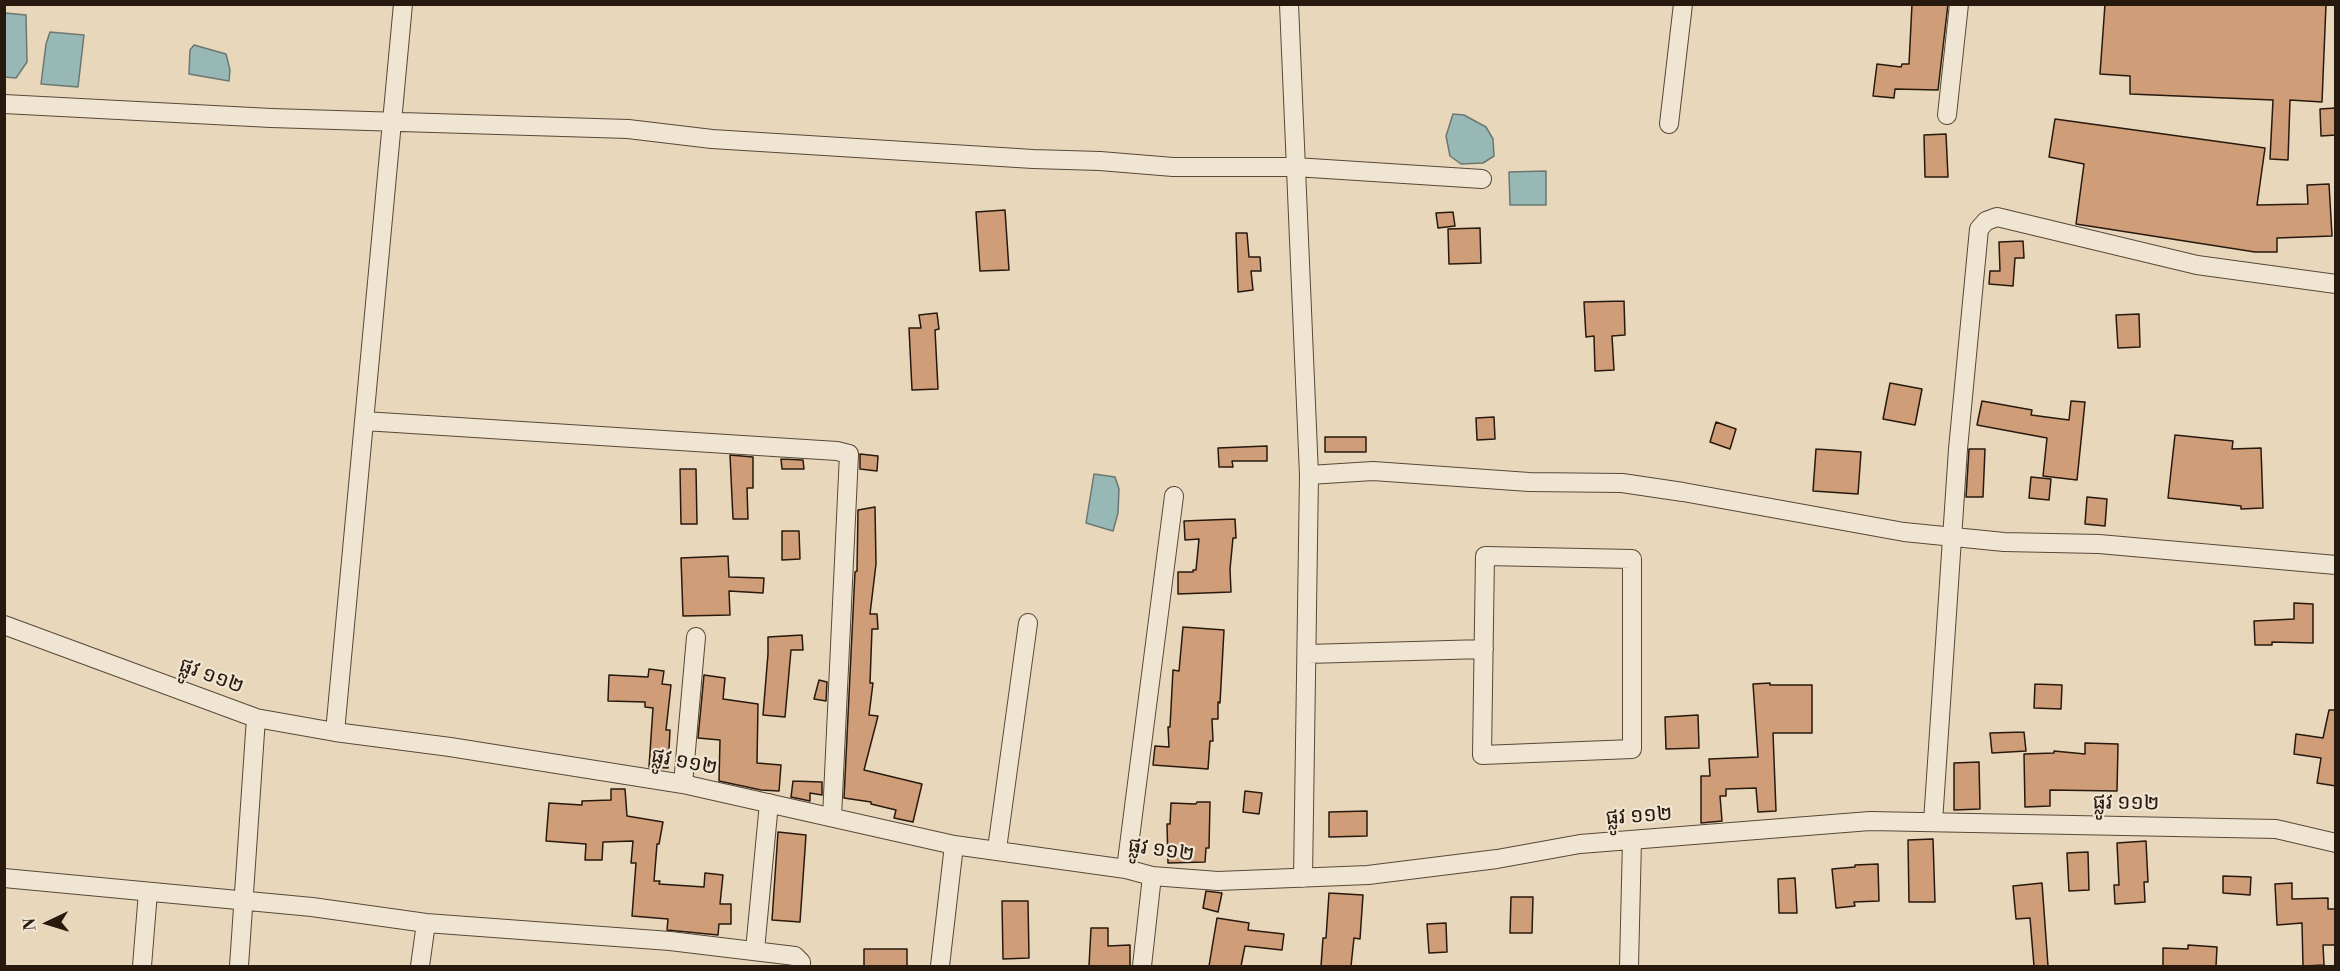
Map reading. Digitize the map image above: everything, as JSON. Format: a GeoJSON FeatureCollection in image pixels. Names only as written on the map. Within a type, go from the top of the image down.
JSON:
{"type":"FeatureCollection","features":[{"type":"Feature","properties":{"kind":"street"},"geometry":{"type":"LineString","coordinates":[[334,732],[403,4]]}},
{"type":"Feature","properties":{"kind":"street"},"geometry":{"type":"LineString","coordinates":[[1289,4],[1310,476],[1303,878]]}},
{"type":"Feature","properties":{"kind":"street"},"geometry":{"type":"LineString","coordinates":[[1669,124],[1683,4]]}},
{"type":"Feature","properties":{"kind":"street"},"geometry":{"type":"LineString","coordinates":[[1947,115],[1959,4]]}},
{"type":"Feature","properties":{"kind":"street"},"geometry":{"type":"LineString","coordinates":[[4,104],[165,113],[628,129],[712,139],[1173,167],[1295,167],[1482,179]]}},
{"type":"Feature","properties":{"kind":"street"},"geometry":{"type":"LineString","coordinates":[[1934,822],[1958,449],[1979,229],[1986,221],[1997,217],[2197,265],[2336,284]]}},
{"type":"Feature","properties":{"kind":"street"},"geometry":{"type":"LineString","coordinates":[[364,421],[837,451],[849,454],[832,817]]}},
{"type":"Feature","properties":{"kind":"street"},"geometry":{"type":"LineString","coordinates":[[1310,476],[1373,471],[1529,482],[1622,483],[1904,532],[2004,542],[2098,544],[2336,565]]}},
{"type":"Feature","properties":{"kind":"street"},"geometry":{"type":"LineString","coordinates":[[1126,869],[1174,495]]}},
{"type":"Feature","properties":{"kind":"street"},"geometry":{"type":"LineString","coordinates":[[1485,556],[1632,559],[1632,749],[1482,755],[1484,649],[1485,556]]}},
{"type":"Feature","properties":{"kind":"street"},"geometry":{"type":"LineString","coordinates":[[997,849],[1028,623]]}},
{"type":"Feature","properties":{"kind":"street","name":"ផ្លូវ ១១២"},"geometry":{"type":"LineString","coordinates":[[4,625],[256,718],[334,732],[450,747],[683,784],[954,844],[1126,869],[1152,876],[1218,881],[1368,874],[1497,859],[1580,844],[1870,821],[2276,829],[2336,843]]}},
{"type":"Feature","properties":{"kind":"street"},"geometry":{"type":"LineString","coordinates":[[683,784],[696,637]]}},
{"type":"Feature","properties":{"kind":"street"},"geometry":{"type":"LineString","coordinates":[[1306,654],[1484,649]]}},
{"type":"Feature","properties":{"kind":"street"},"geometry":{"type":"LineString","coordinates":[[239,966],[256,718]]}},
{"type":"Feature","properties":{"kind":"street"},"geometry":{"type":"LineString","coordinates":[[755,950],[769,803]]}},
{"type":"Feature","properties":{"kind":"street"},"geometry":{"type":"LineString","coordinates":[[1629,966],[1632,840]]}},
{"type":"Feature","properties":{"kind":"street"},"geometry":{"type":"LineString","coordinates":[[940,966],[954,844]]}},
{"type":"Feature","properties":{"kind":"street"},"geometry":{"type":"LineString","coordinates":[[1142,966],[1152,876]]}},
{"type":"Feature","properties":{"kind":"street"},"geometry":{"type":"LineString","coordinates":[[4,878],[312,907],[426,923],[670,941],[755,950],[795,956],[801,962],[801,966]]}},
{"type":"Feature","properties":{"kind":"street"},"geometry":{"type":"LineString","coordinates":[[142,966],[148,892]]}},
{"type":"Feature","properties":{"kind":"street"},"geometry":{"type":"LineString","coordinates":[[420,966],[426,923]]}},
{"type":"Feature","properties":{"kind":"water"},"geometry":{"type":"Polygon","coordinates":[[[5,13],[26,15],[27,62],[16,78],[5,77],[5,13]]]}},
{"type":"Feature","properties":{"kind":"water"},"geometry":{"type":"Polygon","coordinates":[[[50,32],[84,35],[78,87],[41,84],[46,44],[50,32]]]}},
{"type":"Feature","properties":{"kind":"water"},"geometry":{"type":"Polygon","coordinates":[[[194,45],[226,54],[230,70],[229,81],[189,74],[190,50],[194,45]]]}},
{"type":"Feature","properties":{"kind":"water"},"geometry":{"type":"Polygon","coordinates":[[[1453,114],[1464,115],[1486,127],[1493,139],[1494,156],[1483,163],[1461,164],[1450,156],[1446,136],[1453,114]]]}},
{"type":"Feature","properties":{"kind":"water"},"geometry":{"type":"Polygon","coordinates":[[[1546,171],[1546,205],[1510,205],[1509,172],[1546,171]]]}},
{"type":"Feature","properties":{"kind":"water"},"geometry":{"type":"Polygon","coordinates":[[[1094,474],[1115,477],[1119,489],[1118,513],[1113,531],[1086,523],[1094,474]]]}},
{"type":"Feature","properties":{"kind":"building"},"geometry":{"type":"Polygon","coordinates":[[[1912,4],[1948,4],[1938,90],[1895,89],[1894,98],[1873,96],[1877,64],[1901,67],[1902,64],[1909,64],[1912,4]]]}},
{"type":"Feature","properties":{"kind":"building"},"geometry":{"type":"Polygon","coordinates":[[[2105,4],[2326,4],[2322,102],[2290,100],[2288,160],[2270,159],[2273,100],[2130,94],[2130,76],[2100,74],[2105,4]]]}},
{"type":"Feature","properties":{"kind":"building"},"geometry":{"type":"Polygon","coordinates":[[[2336,108],[2336,135],[2321,136],[2320,109],[2336,108]]]}},
{"type":"Feature","properties":{"kind":"building"},"geometry":{"type":"Polygon","coordinates":[[[2055,119],[2265,148],[2257,205],[2308,204],[2307,185],[2329,184],[2332,236],[2277,238],[2277,252],[2255,252],[2076,224],[2084,164],[2049,157],[2055,119]]]}},
{"type":"Feature","properties":{"kind":"building"},"geometry":{"type":"Polygon","coordinates":[[[1946,134],[1948,177],[1925,177],[1924,135],[1946,134]]]}},
{"type":"Feature","properties":{"kind":"building"},"geometry":{"type":"Polygon","coordinates":[[[1005,210],[1009,270],[980,271],[976,212],[1005,210]]]}},
{"type":"Feature","properties":{"kind":"building"},"geometry":{"type":"Polygon","coordinates":[[[1453,212],[1455,226],[1438,228],[1436,213],[1453,212]]]}},
{"type":"Feature","properties":{"kind":"building"},"geometry":{"type":"Polygon","coordinates":[[[1480,228],[1481,263],[1449,264],[1448,229],[1480,228]]]}},
{"type":"Feature","properties":{"kind":"building"},"geometry":{"type":"Polygon","coordinates":[[[1236,233],[1247,233],[1249,257],[1260,257],[1261,271],[1251,271],[1253,290],[1238,292],[1236,233]]]}},
{"type":"Feature","properties":{"kind":"building"},"geometry":{"type":"Polygon","coordinates":[[[2023,241],[2024,258],[2015,258],[2013,286],[1989,284],[1990,271],[2000,271],[1999,242],[2023,241]]]}},
{"type":"Feature","properties":{"kind":"building"},"geometry":{"type":"Polygon","coordinates":[[[1624,301],[1625,335],[1612,336],[1614,370],[1595,371],[1594,336],[1586,337],[1584,302],[1624,301]]]}},
{"type":"Feature","properties":{"kind":"building"},"geometry":{"type":"Polygon","coordinates":[[[937,313],[939,329],[935,330],[938,389],[912,390],[909,328],[921,328],[919,315],[937,313]]]}},
{"type":"Feature","properties":{"kind":"building"},"geometry":{"type":"Polygon","coordinates":[[[2139,314],[2140,347],[2118,348],[2116,315],[2139,314]]]}},
{"type":"Feature","properties":{"kind":"building"},"geometry":{"type":"Polygon","coordinates":[[[1890,383],[1922,389],[1915,425],[1883,419],[1890,383]]]}},
{"type":"Feature","properties":{"kind":"building"},"geometry":{"type":"Polygon","coordinates":[[[1982,401],[2032,410],[2031,415],[2069,420],[2071,401],[2085,402],[2077,480],[2043,476],[2047,438],[1977,425],[1982,401]]]}},
{"type":"Feature","properties":{"kind":"building"},"geometry":{"type":"Polygon","coordinates":[[[1494,417],[1495,439],[1477,440],[1476,418],[1494,417]]]}},
{"type":"Feature","properties":{"kind":"building"},"geometry":{"type":"Polygon","coordinates":[[[1716,422],[1736,429],[1730,449],[1710,442],[1716,422]]]}},
{"type":"Feature","properties":{"kind":"building"},"geometry":{"type":"Polygon","coordinates":[[[2175,435],[2233,441],[2232,449],[2261,448],[2263,508],[2241,509],[2241,506],[2168,498],[2175,435]]]}},
{"type":"Feature","properties":{"kind":"building"},"geometry":{"type":"Polygon","coordinates":[[[1325,437],[1366,437],[1366,452],[1325,452],[1325,437]]]}},
{"type":"Feature","properties":{"kind":"building"},"geometry":{"type":"Polygon","coordinates":[[[1267,446],[1267,461],[1232,461],[1233,467],[1219,467],[1218,448],[1267,446]]]}},
{"type":"Feature","properties":{"kind":"building"},"geometry":{"type":"Polygon","coordinates":[[[1816,449],[1861,452],[1858,494],[1813,491],[1816,449]]]}},
{"type":"Feature","properties":{"kind":"building"},"geometry":{"type":"Polygon","coordinates":[[[1969,449],[1985,449],[1983,497],[1966,497],[1969,449]]]}},
{"type":"Feature","properties":{"kind":"building"},"geometry":{"type":"Polygon","coordinates":[[[860,454],[878,456],[877,471],[860,469],[860,454]]]}},
{"type":"Feature","properties":{"kind":"building"},"geometry":{"type":"Polygon","coordinates":[[[730,455],[753,457],[753,488],[747,488],[748,519],[733,519],[730,455]]]}},
{"type":"Feature","properties":{"kind":"building"},"geometry":{"type":"Polygon","coordinates":[[[781,459],[803,460],[804,469],[782,469],[781,459]]]}},
{"type":"Feature","properties":{"kind":"building"},"geometry":{"type":"Polygon","coordinates":[[[680,469],[696,469],[697,524],[681,524],[680,469]]]}},
{"type":"Feature","properties":{"kind":"building"},"geometry":{"type":"Polygon","coordinates":[[[2031,477],[2051,479],[2049,500],[2029,498],[2031,477]]]}},
{"type":"Feature","properties":{"kind":"building"},"geometry":{"type":"Polygon","coordinates":[[[2087,497],[2107,499],[2105,526],[2085,524],[2087,497]]]}},
{"type":"Feature","properties":{"kind":"building"},"geometry":{"type":"Polygon","coordinates":[[[875,507],[876,564],[870,614],[877,614],[878,629],[872,629],[870,683],[873,683],[869,715],[878,716],[864,770],[922,784],[913,822],[894,818],[896,810],[871,804],[871,802],[844,798],[855,572],[857,571],[858,510],[875,507]]]}},
{"type":"Feature","properties":{"kind":"building"},"geometry":{"type":"Polygon","coordinates":[[[1235,519],[1236,538],[1233,538],[1230,569],[1231,592],[1178,594],[1178,572],[1196,570],[1199,539],[1185,540],[1184,521],[1235,519]]]}},
{"type":"Feature","properties":{"kind":"building"},"geometry":{"type":"Polygon","coordinates":[[[782,531],[799,531],[800,559],[782,560],[782,531]]]}},
{"type":"Feature","properties":{"kind":"building"},"geometry":{"type":"Polygon","coordinates":[[[728,556],[729,577],[764,578],[763,593],[729,591],[730,615],[683,616],[681,558],[728,556]]]}},
{"type":"Feature","properties":{"kind":"building"},"geometry":{"type":"Polygon","coordinates":[[[2294,603],[2313,604],[2313,643],[2272,642],[2272,645],[2255,645],[2254,621],[2294,619],[2294,603]]]}},
{"type":"Feature","properties":{"kind":"building"},"geometry":{"type":"Polygon","coordinates":[[[1183,627],[1224,630],[1220,703],[1218,702],[1218,719],[1212,719],[1213,741],[1210,741],[1208,769],[1153,765],[1155,746],[1169,747],[1168,727],[1170,727],[1173,670],[1179,671],[1183,627]]]}},
{"type":"Feature","properties":{"kind":"building"},"geometry":{"type":"Polygon","coordinates":[[[802,635],[803,650],[791,650],[785,717],[763,715],[768,637],[802,635]]]}},
{"type":"Feature","properties":{"kind":"building"},"geometry":{"type":"Polygon","coordinates":[[[649,669],[664,671],[662,684],[671,685],[666,730],[670,730],[668,768],[649,767],[653,708],[645,707],[645,702],[608,701],[609,675],[648,677],[649,669]]]}},
{"type":"Feature","properties":{"kind":"building"},"geometry":{"type":"Polygon","coordinates":[[[704,675],[725,678],[723,699],[758,704],[757,763],[781,765],[779,791],[761,790],[719,781],[720,740],[698,738],[704,675]]]}},
{"type":"Feature","properties":{"kind":"building"},"geometry":{"type":"Polygon","coordinates":[[[819,680],[827,682],[826,701],[814,699],[819,680]]]}},
{"type":"Feature","properties":{"kind":"building"},"geometry":{"type":"Polygon","coordinates":[[[1770,683],[1770,685],[1812,685],[1812,733],[1773,733],[1776,811],[1758,812],[1756,788],[1726,789],[1726,796],[1720,796],[1722,821],[1701,823],[1701,776],[1710,776],[1709,759],[1758,757],[1753,684],[1770,683]]]}},
{"type":"Feature","properties":{"kind":"building"},"geometry":{"type":"Polygon","coordinates":[[[2035,684],[2062,685],[2061,709],[2034,708],[2035,684]]]}},
{"type":"Feature","properties":{"kind":"building"},"geometry":{"type":"Polygon","coordinates":[[[2329,710],[2336,710],[2336,786],[2317,783],[2321,758],[2294,754],[2296,734],[2323,738],[2329,710]]]}},
{"type":"Feature","properties":{"kind":"building"},"geometry":{"type":"Polygon","coordinates":[[[1698,715],[1699,748],[1666,749],[1665,717],[1698,715]]]}},
{"type":"Feature","properties":{"kind":"building"},"geometry":{"type":"Polygon","coordinates":[[[2024,732],[2026,751],[1992,753],[1990,733],[2024,732]]]}},
{"type":"Feature","properties":{"kind":"building"},"geometry":{"type":"Polygon","coordinates":[[[2085,743],[2118,744],[2117,791],[2050,790],[2050,806],[2025,807],[2024,754],[2054,753],[2054,751],[2085,754],[2085,743]]]}},
{"type":"Feature","properties":{"kind":"building"},"geometry":{"type":"Polygon","coordinates":[[[1979,762],[1980,809],[1954,810],[1954,763],[1979,762]]]}},
{"type":"Feature","properties":{"kind":"building"},"geometry":{"type":"Polygon","coordinates":[[[793,781],[822,782],[822,795],[810,793],[810,801],[791,797],[793,781]]]}},
{"type":"Feature","properties":{"kind":"building"},"geometry":{"type":"Polygon","coordinates":[[[611,789],[625,789],[627,816],[663,822],[659,844],[657,844],[654,881],[660,881],[659,884],[704,887],[705,873],[723,875],[720,904],[731,904],[731,924],[719,924],[718,935],[667,930],[668,919],[632,916],[636,863],[631,863],[633,841],[603,842],[602,860],[585,860],[586,844],[546,841],[549,803],[582,805],[582,801],[611,800],[611,789]]]}},
{"type":"Feature","properties":{"kind":"building"},"geometry":{"type":"Polygon","coordinates":[[[1245,791],[1262,793],[1259,814],[1243,812],[1245,791]]]}},
{"type":"Feature","properties":{"kind":"building"},"geometry":{"type":"Polygon","coordinates":[[[1197,802],[1210,802],[1209,848],[1206,848],[1205,862],[1168,863],[1167,824],[1170,824],[1171,803],[1196,804],[1197,802]]]}},
{"type":"Feature","properties":{"kind":"building"},"geometry":{"type":"Polygon","coordinates":[[[1367,811],[1367,836],[1329,837],[1329,812],[1367,811]]]}},
{"type":"Feature","properties":{"kind":"building"},"geometry":{"type":"Polygon","coordinates":[[[778,832],[806,835],[800,922],[772,920],[778,832]]]}},
{"type":"Feature","properties":{"kind":"building"},"geometry":{"type":"Polygon","coordinates":[[[1933,839],[1935,902],[1909,902],[1908,840],[1933,839]]]}},
{"type":"Feature","properties":{"kind":"building"},"geometry":{"type":"Polygon","coordinates":[[[2146,841],[2148,882],[2144,882],[2145,902],[2115,904],[2114,885],[2119,885],[2117,843],[2146,841]]]}},
{"type":"Feature","properties":{"kind":"building"},"geometry":{"type":"Polygon","coordinates":[[[2088,852],[2089,890],[2069,891],[2067,853],[2088,852]]]}},
{"type":"Feature","properties":{"kind":"building"},"geometry":{"type":"Polygon","coordinates":[[[1878,864],[1879,901],[1854,902],[1855,906],[1836,908],[1832,869],[1878,864]]]}},
{"type":"Feature","properties":{"kind":"building"},"geometry":{"type":"Polygon","coordinates":[[[2223,876],[2251,877],[2250,895],[2223,893],[2223,876]]]}},
{"type":"Feature","properties":{"kind":"building"},"geometry":{"type":"Polygon","coordinates":[[[1795,878],[1797,913],[1779,913],[1778,879],[1795,878]]]}},
{"type":"Feature","properties":{"kind":"building"},"geometry":{"type":"Polygon","coordinates":[[[2042,883],[2048,966],[2034,966],[2030,918],[2016,919],[2013,886],[2042,883]]]}},
{"type":"Feature","properties":{"kind":"building"},"geometry":{"type":"Polygon","coordinates":[[[2292,883],[2292,899],[2328,898],[2328,909],[2336,909],[2336,945],[2323,945],[2324,965],[2303,966],[2302,923],[2277,925],[2275,884],[2292,883]]]}},
{"type":"Feature","properties":{"kind":"building"},"geometry":{"type":"Polygon","coordinates":[[[1206,891],[1222,893],[1218,912],[1203,908],[1206,891]]]}},
{"type":"Feature","properties":{"kind":"building"},"geometry":{"type":"Polygon","coordinates":[[[1329,893],[1363,895],[1360,939],[1354,938],[1351,966],[1321,966],[1323,938],[1326,938],[1329,893]]]}},
{"type":"Feature","properties":{"kind":"building"},"geometry":{"type":"Polygon","coordinates":[[[1511,897],[1533,897],[1532,933],[1510,933],[1511,897]]]}},
{"type":"Feature","properties":{"kind":"building"},"geometry":{"type":"Polygon","coordinates":[[[1002,901],[1028,901],[1029,958],[1003,959],[1002,901]]]}},
{"type":"Feature","properties":{"kind":"building"},"geometry":{"type":"Polygon","coordinates":[[[1217,918],[1249,923],[1248,930],[1284,934],[1282,950],[1245,946],[1241,966],[1209,966],[1217,918]]]}},
{"type":"Feature","properties":{"kind":"building"},"geometry":{"type":"Polygon","coordinates":[[[1446,923],[1447,952],[1429,953],[1427,924],[1446,923]]]}},
{"type":"Feature","properties":{"kind":"building"},"geometry":{"type":"Polygon","coordinates":[[[1091,928],[1108,928],[1108,946],[1130,945],[1130,966],[1089,966],[1091,928]]]}},
{"type":"Feature","properties":{"kind":"building"},"geometry":{"type":"Polygon","coordinates":[[[2188,945],[2217,947],[2216,966],[2163,966],[2163,948],[2188,949],[2188,945]]]}},
{"type":"Feature","properties":{"kind":"building"},"geometry":{"type":"Polygon","coordinates":[[[864,949],[907,949],[907,966],[864,966],[864,949]]]}}]}
